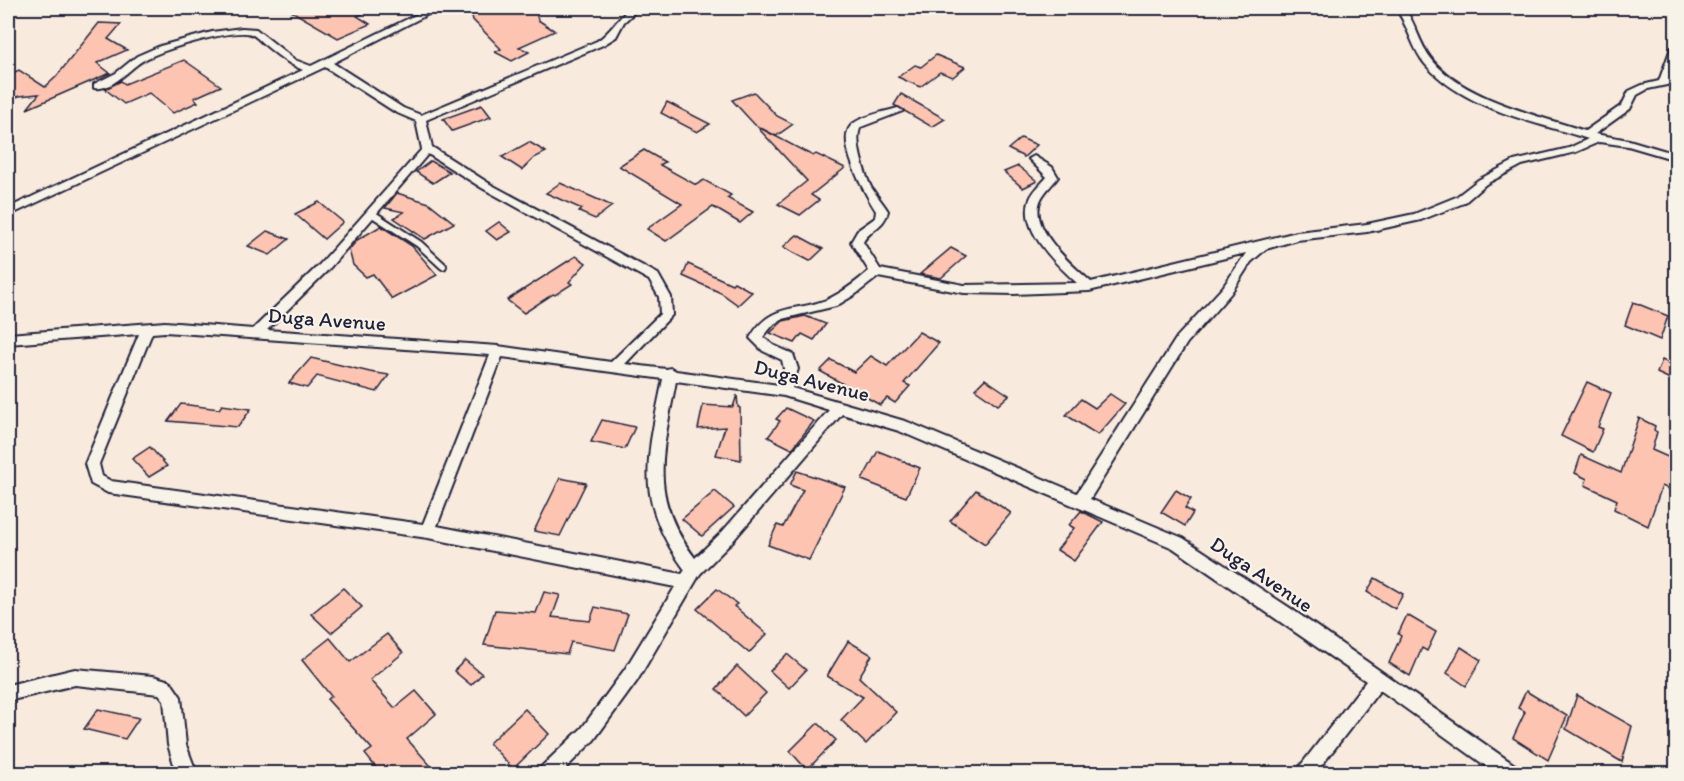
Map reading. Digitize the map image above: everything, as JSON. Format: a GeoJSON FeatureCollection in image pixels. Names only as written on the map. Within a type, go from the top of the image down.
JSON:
{"type":"FeatureCollection","features":[{"type":"Feature","properties":{"kind":"street"},"geometry":{"type":"LineString","coordinates":[[8,212],[326,63],[412,14],[436,8]]}},
{"type":"Feature","properties":{"kind":"street"},"geometry":{"type":"LineString","coordinates":[[326,63],[399,110],[421,120],[600,43],[614,35],[620,21],[635,8]]}},
{"type":"Feature","properties":{"kind":"street"},"geometry":{"type":"LineString","coordinates":[[1399,8],[1404,13],[1420,50],[1431,64],[1464,90],[1494,105],[1592,137],[1629,142],[1677,157]]}},
{"type":"Feature","properties":{"kind":"street"},"geometry":{"type":"LineString","coordinates":[[97,86],[121,74],[139,58],[152,52],[206,37],[245,31],[253,31],[292,62],[311,70]]}},
{"type":"Feature","properties":{"kind":"street"},"geometry":{"type":"LineString","coordinates":[[1664,81],[1677,48]]}},
{"type":"Feature","properties":{"kind":"street"},"geometry":{"type":"LineString","coordinates":[[898,111],[857,125],[852,132],[854,152],[866,187],[882,211],[880,220],[862,232],[857,242],[876,272],[964,289],[1014,290],[1089,287],[1297,236],[1367,228],[1417,217],[1460,200],[1482,182],[1518,163],[1572,150],[1592,137],[1626,107],[1633,93],[1664,81],[1677,80]]}},
{"type":"Feature","properties":{"kind":"street"},"geometry":{"type":"LineString","coordinates":[[421,120],[427,149],[486,186],[654,277],[665,297],[666,315],[614,367]]}},
{"type":"Feature","properties":{"kind":"street"},"geometry":{"type":"LineString","coordinates":[[254,335],[324,267],[427,149]]}},
{"type":"Feature","properties":{"kind":"street"},"geometry":{"type":"LineString","coordinates":[[1034,159],[1048,169],[1053,177],[1038,194],[1034,205],[1036,222],[1044,240],[1054,254],[1089,287]]}},
{"type":"Feature","properties":{"kind":"street"},"geometry":{"type":"LineString","coordinates":[[1081,500],[1182,340],[1227,290],[1247,259],[1262,246]]}},
{"type":"Feature","properties":{"kind":"street"},"geometry":{"type":"LineString","coordinates":[[784,391],[791,369],[788,357],[768,348],[756,338],[761,328],[777,315],[824,306],[844,297],[876,272]]}},
{"type":"Feature","properties":{"kind":"street","name":"Duga Avenue"},"geometry":{"type":"LineString","coordinates":[[8,339],[165,327],[498,351],[671,373],[784,391],[840,407],[903,426],[1178,543],[1284,613],[1377,680],[1403,695],[1513,774]]}},
{"type":"Feature","properties":{"kind":"street"},"geometry":{"type":"LineString","coordinates":[[148,328],[92,464],[96,480],[108,487],[428,531],[690,576]]}},
{"type":"Feature","properties":{"kind":"street"},"geometry":{"type":"LineString","coordinates":[[428,531],[498,351]]}},
{"type":"Feature","properties":{"kind":"street"},"geometry":{"type":"LineString","coordinates":[[671,373],[654,474],[658,501],[690,576]]}},
{"type":"Feature","properties":{"kind":"street"},"geometry":{"type":"LineString","coordinates":[[546,774],[588,734],[631,675],[690,576],[840,407]]}},
{"type":"Feature","properties":{"kind":"street"},"geometry":{"type":"LineString","coordinates":[[8,693],[75,677],[164,687],[172,697],[177,745],[184,771],[188,774]]}},
{"type":"Feature","properties":{"kind":"street"},"geometry":{"type":"LineString","coordinates":[[1303,774],[1377,680]]}},
{"type":"Feature","properties":{"kind":"lane"},"geometry":{"type":"LineString","coordinates":[[371,213],[419,244],[443,266]]}},
{"type":"Feature","properties":{"kind":"building"},"geometry":{"type":"Polygon","coordinates":[[[286,8],[376,8],[357,16],[370,24],[338,38],[286,8]]]}},
{"type":"Feature","properties":{"kind":"building"},"geometry":{"type":"Polygon","coordinates":[[[482,8],[494,10],[535,8],[538,20],[555,31],[519,47],[529,52],[512,61],[495,52],[501,49],[473,20],[470,10],[482,8]]]}},
{"type":"Feature","properties":{"kind":"building"},"geometry":{"type":"Polygon","coordinates":[[[99,23],[121,24],[108,39],[127,50],[97,63],[110,73],[27,109],[39,94],[19,96],[8,101],[8,75],[19,70],[45,87],[56,77],[99,23]]]}},
{"type":"Feature","properties":{"kind":"building"},"geometry":{"type":"Polygon","coordinates":[[[936,55],[965,67],[953,77],[940,72],[920,87],[898,77],[915,65],[921,67],[936,55]]]}},
{"type":"Feature","properties":{"kind":"building"},"geometry":{"type":"Polygon","coordinates":[[[184,60],[221,86],[194,98],[198,102],[173,113],[149,93],[124,104],[105,89],[121,81],[125,84],[184,60]]]}},
{"type":"Feature","properties":{"kind":"building"},"geometry":{"type":"Polygon","coordinates":[[[754,92],[777,116],[793,124],[776,136],[755,125],[732,100],[754,92]]]}},
{"type":"Feature","properties":{"kind":"building"},"geometry":{"type":"Polygon","coordinates":[[[901,94],[945,119],[932,127],[894,105],[901,94]]]}},
{"type":"Feature","properties":{"kind":"building"},"geometry":{"type":"Polygon","coordinates":[[[667,102],[710,124],[697,132],[661,113],[667,102]]]}},
{"type":"Feature","properties":{"kind":"building"},"geometry":{"type":"Polygon","coordinates":[[[482,105],[491,117],[452,131],[443,119],[482,105]]]}},
{"type":"Feature","properties":{"kind":"building"},"geometry":{"type":"Polygon","coordinates":[[[760,128],[813,156],[816,154],[845,168],[811,195],[819,200],[800,215],[778,204],[807,181],[760,128]]]}},
{"type":"Feature","properties":{"kind":"building"},"geometry":{"type":"Polygon","coordinates":[[[1021,138],[1037,145],[1024,157],[1008,149],[1021,138]]]}},
{"type":"Feature","properties":{"kind":"building"},"geometry":{"type":"Polygon","coordinates":[[[529,142],[546,152],[534,158],[522,170],[502,157],[529,142]]]}},
{"type":"Feature","properties":{"kind":"building"},"geometry":{"type":"Polygon","coordinates":[[[644,150],[665,162],[660,165],[696,185],[704,180],[731,195],[727,198],[753,212],[740,223],[713,207],[666,241],[647,229],[682,204],[619,166],[644,150]]]}},
{"type":"Feature","properties":{"kind":"building"},"geometry":{"type":"Polygon","coordinates":[[[431,161],[450,172],[433,183],[416,172],[431,161]]]}},
{"type":"Feature","properties":{"kind":"building"},"geometry":{"type":"Polygon","coordinates":[[[1018,166],[1037,181],[1023,188],[1004,172],[1018,166]]]}},
{"type":"Feature","properties":{"kind":"building"},"geometry":{"type":"Polygon","coordinates":[[[560,183],[612,206],[595,219],[579,212],[582,209],[546,193],[560,183]]]}},
{"type":"Feature","properties":{"kind":"building"},"geometry":{"type":"Polygon","coordinates":[[[397,193],[429,203],[454,223],[425,239],[394,218],[404,212],[385,208],[397,193]]]}},
{"type":"Feature","properties":{"kind":"building"},"geometry":{"type":"Polygon","coordinates":[[[319,202],[343,222],[324,239],[295,214],[319,202]]]}},
{"type":"Feature","properties":{"kind":"building"},"geometry":{"type":"Polygon","coordinates":[[[499,222],[511,232],[497,240],[486,231],[499,222]]]}},
{"type":"Feature","properties":{"kind":"building"},"geometry":{"type":"Polygon","coordinates":[[[381,226],[412,246],[437,275],[392,299],[373,274],[366,277],[353,265],[349,250],[357,240],[381,226]]]}},
{"type":"Feature","properties":{"kind":"building"},"geometry":{"type":"Polygon","coordinates":[[[267,231],[289,239],[270,255],[248,246],[267,231]]]}},
{"type":"Feature","properties":{"kind":"building"},"geometry":{"type":"Polygon","coordinates":[[[797,235],[823,249],[810,261],[783,247],[797,235]]]}},
{"type":"Feature","properties":{"kind":"building"},"geometry":{"type":"Polygon","coordinates":[[[951,248],[966,256],[941,278],[920,274],[951,248]]]}},
{"type":"Feature","properties":{"kind":"building"},"geometry":{"type":"Polygon","coordinates":[[[576,256],[586,263],[569,282],[572,284],[555,295],[553,294],[524,313],[507,300],[576,256]]]}},
{"type":"Feature","properties":{"kind":"building"},"geometry":{"type":"Polygon","coordinates":[[[688,264],[732,284],[734,282],[752,292],[738,305],[721,293],[683,276],[688,264]]]}},
{"type":"Feature","properties":{"kind":"building"},"geometry":{"type":"Polygon","coordinates":[[[1633,302],[1668,316],[1660,340],[1625,325],[1633,302]]]}},
{"type":"Feature","properties":{"kind":"building"},"geometry":{"type":"Polygon","coordinates":[[[805,316],[826,324],[814,340],[802,334],[795,343],[770,333],[783,321],[805,316]]]}},
{"type":"Feature","properties":{"kind":"building"},"geometry":{"type":"Polygon","coordinates":[[[919,332],[939,343],[904,383],[910,386],[895,403],[887,398],[880,405],[820,371],[831,360],[854,372],[871,356],[887,366],[919,332]]]}},
{"type":"Feature","properties":{"kind":"building"},"geometry":{"type":"Polygon","coordinates":[[[311,358],[389,375],[377,392],[317,376],[307,388],[289,383],[311,358]]]}},
{"type":"Feature","properties":{"kind":"building"},"geometry":{"type":"Polygon","coordinates":[[[1662,360],[1677,367],[1677,382],[1657,373],[1662,360]]]}},
{"type":"Feature","properties":{"kind":"building"},"geometry":{"type":"Polygon","coordinates":[[[985,379],[1009,395],[998,405],[975,389],[985,379]]]}},
{"type":"Feature","properties":{"kind":"building"},"geometry":{"type":"Polygon","coordinates":[[[1587,382],[1611,393],[1598,427],[1603,429],[1593,452],[1561,436],[1587,382]]]}},
{"type":"Feature","properties":{"kind":"building"},"geometry":{"type":"Polygon","coordinates":[[[1110,394],[1125,404],[1098,435],[1066,415],[1081,399],[1095,408],[1110,394]]]}},
{"type":"Feature","properties":{"kind":"building"},"geometry":{"type":"Polygon","coordinates":[[[737,395],[740,408],[741,460],[716,455],[725,427],[698,429],[703,405],[733,407],[737,395]]]}},
{"type":"Feature","properties":{"kind":"building"},"geometry":{"type":"Polygon","coordinates":[[[181,404],[219,409],[222,405],[251,409],[238,427],[168,421],[181,404]]]}},
{"type":"Feature","properties":{"kind":"building"},"geometry":{"type":"Polygon","coordinates":[[[786,408],[814,421],[792,449],[768,437],[780,421],[776,419],[786,408]]]}},
{"type":"Feature","properties":{"kind":"building"},"geometry":{"type":"Polygon","coordinates":[[[1639,418],[1655,426],[1654,430],[1657,432],[1652,450],[1677,461],[1677,493],[1662,486],[1648,526],[1614,509],[1617,500],[1585,485],[1587,479],[1575,473],[1581,455],[1621,473],[1639,418]]]}},
{"type":"Feature","properties":{"kind":"building"},"geometry":{"type":"Polygon","coordinates":[[[602,420],[635,427],[625,449],[591,442],[602,420]]]}},
{"type":"Feature","properties":{"kind":"building"},"geometry":{"type":"Polygon","coordinates":[[[150,447],[167,466],[149,477],[132,459],[150,447]]]}},
{"type":"Feature","properties":{"kind":"building"},"geometry":{"type":"Polygon","coordinates":[[[878,451],[920,468],[906,497],[862,480],[878,451]]]}},
{"type":"Feature","properties":{"kind":"building"},"geometry":{"type":"Polygon","coordinates":[[[797,471],[845,487],[809,560],[768,545],[777,525],[783,527],[803,490],[790,485],[797,471]]]}},
{"type":"Feature","properties":{"kind":"building"},"geometry":{"type":"Polygon","coordinates":[[[560,478],[586,483],[560,536],[534,531],[560,478]]]}},
{"type":"Feature","properties":{"kind":"building"},"geometry":{"type":"Polygon","coordinates":[[[976,490],[1011,513],[985,544],[950,521],[976,490]]]}},
{"type":"Feature","properties":{"kind":"building"},"geometry":{"type":"Polygon","coordinates":[[[1176,490],[1191,499],[1185,508],[1193,513],[1185,526],[1161,512],[1176,490]]]}},
{"type":"Feature","properties":{"kind":"building"},"geometry":{"type":"Polygon","coordinates":[[[715,491],[734,507],[702,536],[682,519],[715,491]]]}},
{"type":"Feature","properties":{"kind":"building"},"geometry":{"type":"Polygon","coordinates":[[[1081,511],[1103,522],[1074,561],[1057,550],[1074,528],[1069,525],[1081,511]]]}},
{"type":"Feature","properties":{"kind":"building"},"geometry":{"type":"Polygon","coordinates":[[[1375,578],[1403,594],[1395,609],[1367,592],[1375,578]]]}},
{"type":"Feature","properties":{"kind":"building"},"geometry":{"type":"Polygon","coordinates":[[[343,588],[362,607],[331,633],[311,614],[343,588]]]}},
{"type":"Feature","properties":{"kind":"building"},"geometry":{"type":"Polygon","coordinates":[[[717,589],[737,604],[734,606],[767,634],[749,653],[697,609],[717,589]]]}},
{"type":"Feature","properties":{"kind":"building"},"geometry":{"type":"Polygon","coordinates":[[[544,592],[560,595],[552,617],[590,621],[595,607],[628,614],[615,650],[571,642],[567,654],[484,645],[495,610],[536,613],[544,592]]]}},
{"type":"Feature","properties":{"kind":"building"},"geometry":{"type":"Polygon","coordinates":[[[1407,615],[1436,632],[1427,651],[1422,648],[1410,676],[1389,663],[1407,615]]]}},
{"type":"Feature","properties":{"kind":"building"},"geometry":{"type":"Polygon","coordinates":[[[387,634],[403,653],[370,680],[395,708],[416,691],[436,714],[407,739],[438,774],[381,774],[365,754],[372,749],[327,699],[331,696],[302,660],[330,638],[350,662],[387,634]]]}},
{"type":"Feature","properties":{"kind":"building"},"geometry":{"type":"Polygon","coordinates":[[[848,641],[872,655],[859,677],[896,712],[866,744],[841,720],[863,697],[827,676],[848,641]]]}},
{"type":"Feature","properties":{"kind":"building"},"geometry":{"type":"Polygon","coordinates":[[[1461,647],[1481,660],[1466,686],[1447,673],[1461,647]]]}},
{"type":"Feature","properties":{"kind":"building"},"geometry":{"type":"Polygon","coordinates":[[[787,654],[806,670],[789,688],[770,671],[787,654]]]}},
{"type":"Feature","properties":{"kind":"building"},"geometry":{"type":"Polygon","coordinates":[[[465,660],[482,674],[471,685],[454,671],[465,660]]]}},
{"type":"Feature","properties":{"kind":"building"},"geometry":{"type":"Polygon","coordinates":[[[737,666],[766,693],[744,716],[716,689],[737,666]]]}},
{"type":"Feature","properties":{"kind":"building"},"geometry":{"type":"Polygon","coordinates":[[[1526,691],[1567,716],[1548,760],[1513,738],[1525,712],[1518,708],[1526,691]]]}},
{"type":"Feature","properties":{"kind":"building"},"geometry":{"type":"Polygon","coordinates":[[[1577,695],[1632,726],[1622,762],[1566,729],[1577,695]]]}},
{"type":"Feature","properties":{"kind":"building"},"geometry":{"type":"Polygon","coordinates":[[[98,709],[139,718],[125,739],[84,729],[98,709]]]}},
{"type":"Feature","properties":{"kind":"building"},"geometry":{"type":"Polygon","coordinates":[[[525,709],[549,734],[513,769],[489,743],[525,709]]]}},
{"type":"Feature","properties":{"kind":"building"},"geometry":{"type":"Polygon","coordinates":[[[818,723],[836,740],[807,770],[790,751],[818,723]]]}}]}
